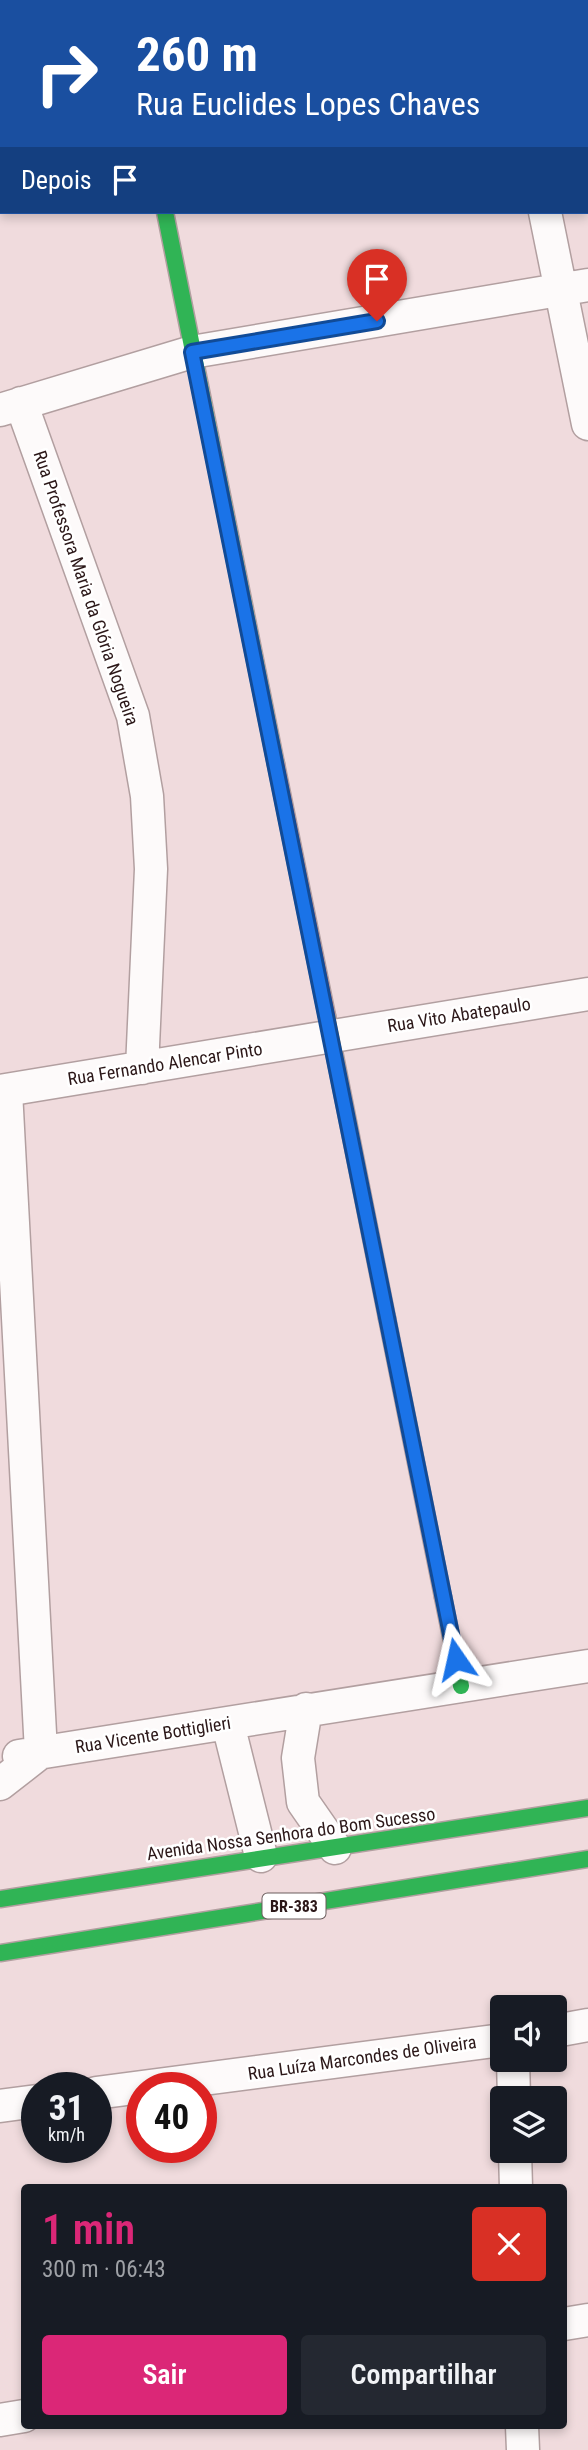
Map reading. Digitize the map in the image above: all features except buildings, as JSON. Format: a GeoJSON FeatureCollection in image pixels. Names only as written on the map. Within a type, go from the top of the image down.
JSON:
{"type":"FeatureCollection","features":[{"type":"Feature","properties":{"kind":"street"},"geometry":{"type":"LineString","coordinates":[[165,214],[461,1686]]}},
{"type":"Feature","properties":{"kind":"street"},"geometry":{"type":"LineString","coordinates":[[546,214],[575,288],[588,425]]}},
{"type":"Feature","properties":{"kind":"street"},"geometry":{"type":"LineString","coordinates":[[11,407],[192,352],[575,288]]}},
{"type":"Feature","properties":{"kind":"street","name":"Rua Professora Maria da Glória Nogueira"},"geometry":{"type":"LineString","coordinates":[[11,407],[132,716],[147,796],[151,869],[142,1068]]}},
{"type":"Feature","properties":{"kind":"street","name":"Rua Vito Abatepaulo"},"geometry":{"type":"LineString","coordinates":[[331,1036],[588,994]]}},
{"type":"Feature","properties":{"kind":"street","name":"Rua Fernando Alencar Pinto"},"geometry":{"type":"LineString","coordinates":[[3,1091],[331,1036]]}},
{"type":"Feature","properties":{"kind":"street"},"geometry":{"type":"LineString","coordinates":[[0,1784],[41,1752],[13,1460],[3,1091]]}},
{"type":"Feature","properties":{"kind":"street","name":"Rua Vicente Bottiglieri"},"geometry":{"type":"LineString","coordinates":[[0,1759],[588,1666]]}},
{"type":"Feature","properties":{"kind":"street"},"geometry":{"type":"LineString","coordinates":[[306,1709],[298,1758],[303,1802],[335,1848]]}},
{"type":"Feature","properties":{"kind":"street"},"geometry":{"type":"LineString","coordinates":[[228,1724],[261,1856]]}},
{"type":"Feature","properties":{"kind":"street","name":"Avenida Nossa Senhora do Bom Sucesso"},"geometry":{"type":"LineString","coordinates":[[0,1899],[261,1856],[335,1848],[588,1808]]}},
{"type":"Feature","properties":{"kind":"street","name":"BR-383"},"geometry":{"type":"LineString","coordinates":[[0,1953],[588,1859]]}},
{"type":"Feature","properties":{"kind":"street"},"geometry":{"type":"LineString","coordinates":[[567,2029],[588,2025]]}},
{"type":"Feature","properties":{"kind":"street","name":"Rua Luíza Marcondes de Oliveira"},"geometry":{"type":"LineString","coordinates":[[112,2092],[490,2041]]}},
{"type":"Feature","properties":{"kind":"street"},"geometry":{"type":"LineString","coordinates":[[0,2106],[21,2103]]}},
{"type":"Feature","properties":{"kind":"street"},"geometry":{"type":"LineString","coordinates":[[515,2163],[516,2184]]}},
{"type":"Feature","properties":{"kind":"street"},"geometry":{"type":"LineString","coordinates":[[567,2324],[588,2320]]}},
{"type":"Feature","properties":{"kind":"street"},"geometry":{"type":"LineString","coordinates":[[0,2420],[21,2416]]}},
{"type":"Feature","properties":{"kind":"street"},"geometry":{"type":"LineString","coordinates":[[522,2429],[523,2450]]}},
{"type":"Feature","properties":{"kind":"traffic: fast"},"geometry":{"type":"LineString","coordinates":[[165,214],[276,764]]}},
{"type":"Feature","properties":{"kind":"traffic: fast"},"geometry":{"type":"LineString","coordinates":[[443,1597],[461,1686]]}},
{"type":"Feature","properties":{"kind":"traffic: fast"},"geometry":{"type":"LineString","coordinates":[[0,1899],[588,1808]]}},
{"type":"Feature","properties":{"kind":"traffic: fast"},"geometry":{"type":"LineString","coordinates":[[0,1953],[588,1859]]}},
{"type":"Feature","properties":{"kind":"traffic: slow"},"geometry":{"type":"LineString","coordinates":[[327,1016],[387,1318]]}},
{"type":"Feature","properties":{"kind":"traffic: jam"},"geometry":{"type":"LineString","coordinates":[[276,764],[327,1016]]}},
{"type":"Feature","properties":{"kind":"traffic: jam"},"geometry":{"type":"LineString","coordinates":[[387,1318],[443,1597]]}},
{"type":"Feature","properties":{"kind":"route"},"geometry":{"type":"LineString","coordinates":[[377,321],[192,352],[456,1659]]}}]}
